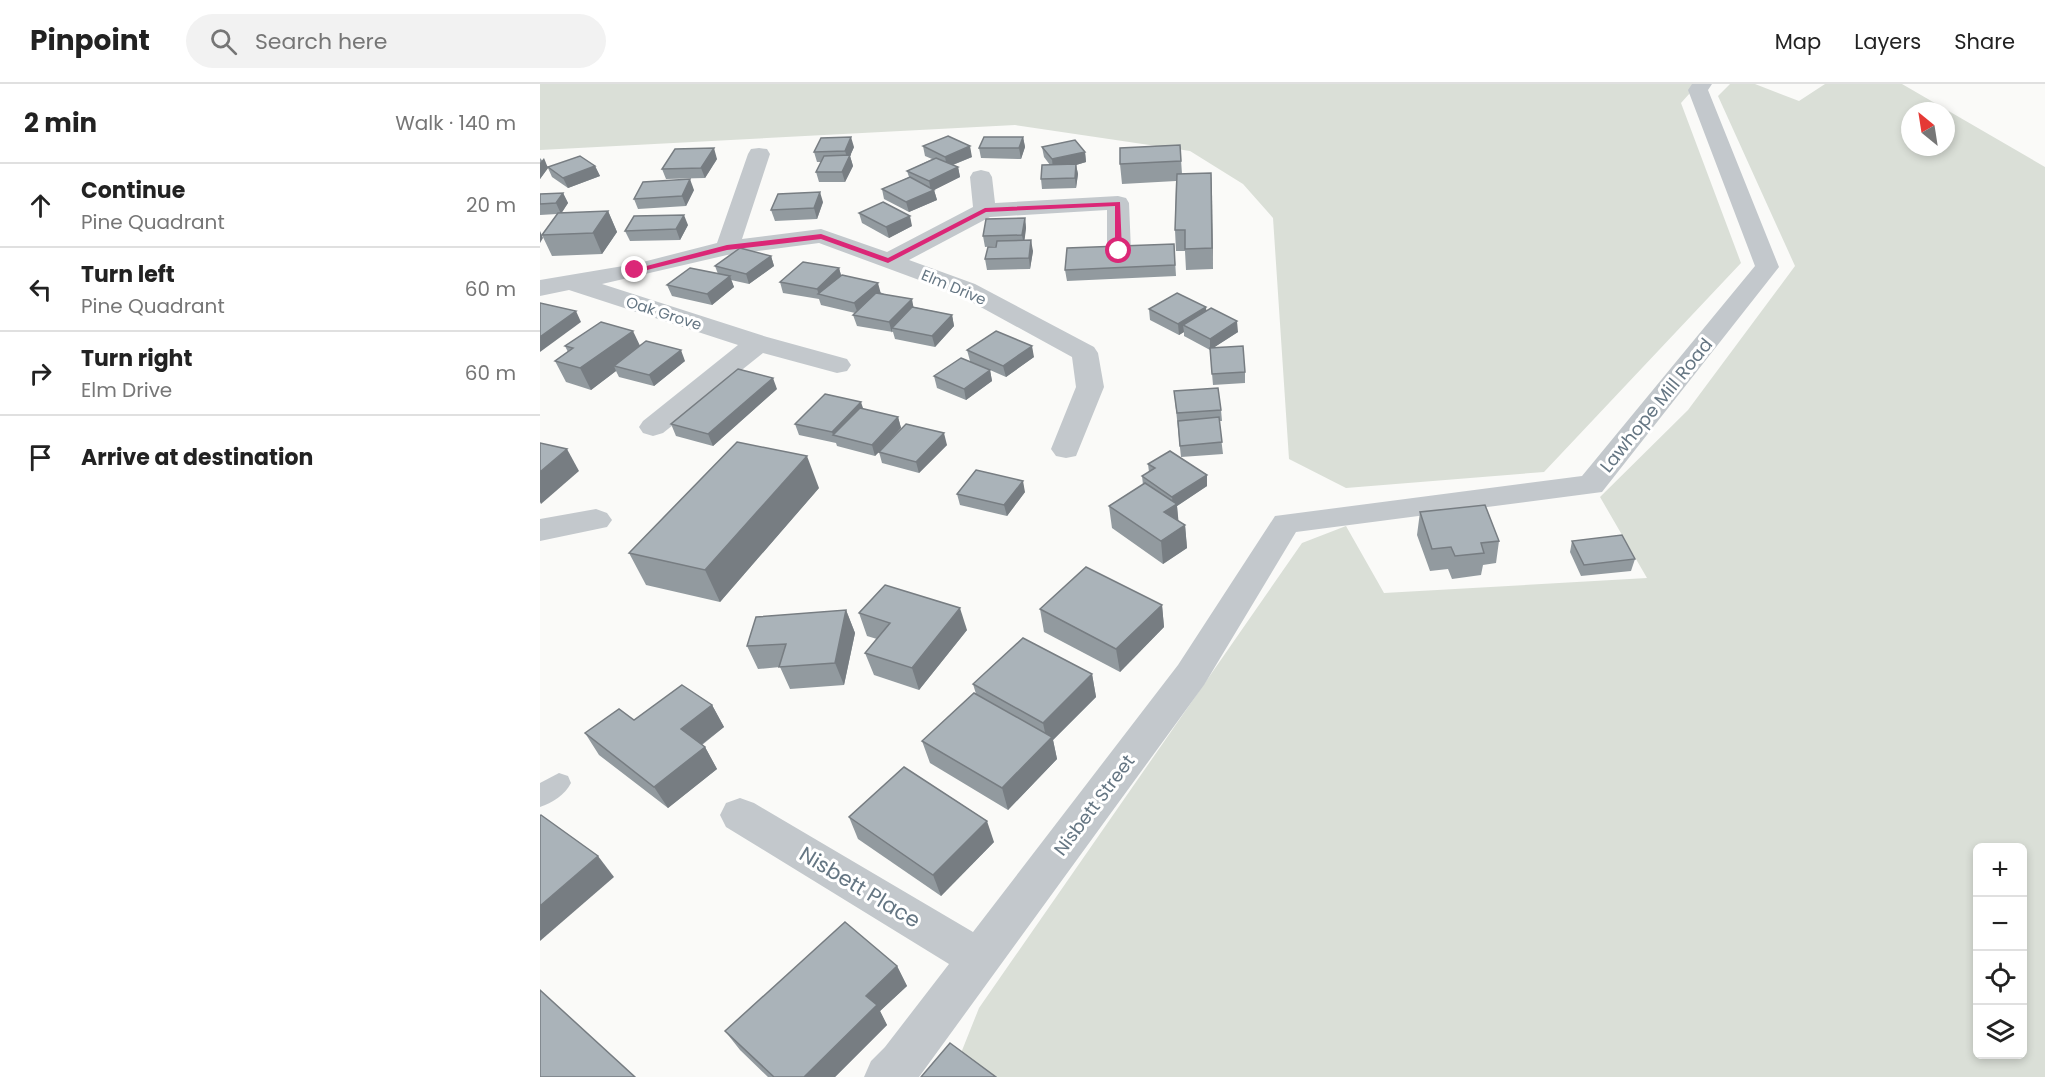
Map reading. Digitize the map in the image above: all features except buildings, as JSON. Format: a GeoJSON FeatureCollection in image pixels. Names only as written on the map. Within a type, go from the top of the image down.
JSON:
{"type":"FeatureCollection","features":[{"type":"Feature","properties":{"kind":"street","name":"Lawhope Mill Road"},"geometry":{"type":"LineString","coordinates":[[1286,524],[1591,485],[1767,267],[1698,90],[1702,84]]}},
{"type":"Feature","properties":{"kind":"street"},"geometry":{"type":"LineString","coordinates":[[727,248],[759,154]]}},
{"type":"Feature","properties":{"kind":"street"},"geometry":{"type":"LineString","coordinates":[[981,177],[985,210]]}},
{"type":"Feature","properties":{"kind":"street"},"geometry":{"type":"LineString","coordinates":[[888,261],[985,210],[1118,203],[1119,251]]}},
{"type":"Feature","properties":{"kind":"street","name":"Elm Drive"},"geometry":{"type":"LineString","coordinates":[[540,288],[635,270],[727,248],[821,237],[966,289],[1084,353],[1090,387],[1066,449]]}},
{"type":"Feature","properties":{"kind":"street","name":"Oak Grove"},"geometry":{"type":"LineString","coordinates":[[571,282],[758,343],[837,365]]}},
{"type":"Feature","properties":{"kind":"street"},"geometry":{"type":"LineString","coordinates":[[653,427],[758,343]]}},
{"type":"Feature","properties":{"kind":"street"},"geometry":{"type":"LineString","coordinates":[[540,530],[596,520]]}},
{"type":"Feature","properties":{"kind":"street","name":"Nisbett Street"},"geometry":{"type":"LineString","coordinates":[[887,1077],[901,1063],[1191,675],[1286,524]]}},
{"type":"Feature","properties":{"kind":"street","name":"Nisbett Place"},"geometry":{"type":"LineString","coordinates":[[740,815],[979,959]]}},
{"type":"Feature","properties":{"kind":"shaded area"},"geometry":{"type":"Polygon","coordinates":[[[540,84],[1698,84],[1681,103],[1741,263],[1544,472],[1346,488],[1289,459],[1273,218],[1243,184],[1190,151],[1015,125],[540,150],[540,84]]]}},
{"type":"Feature","properties":{"kind":"shaded area"},"geometry":{"type":"Polygon","coordinates":[[[1730,84],[1755,84],[1799,101],[1825,84],[1902,84],[1933,102],[1901,102],[1901,156],[1955,156],[1955,115],[2045,167],[2045,1077],[993,1077],[961,1053],[979,1008],[1302,543],[1346,526],[1384,593],[1647,578],[1600,497],[1688,410],[1795,266],[1718,96],[1730,84]]]}},
{"type":"Feature","properties":{"kind":"route"},"geometry":{"type":"LineString","coordinates":[[635,270],[727,248],[821,237],[888,261],[985,210],[1118,203],[1119,251]]}}]}
